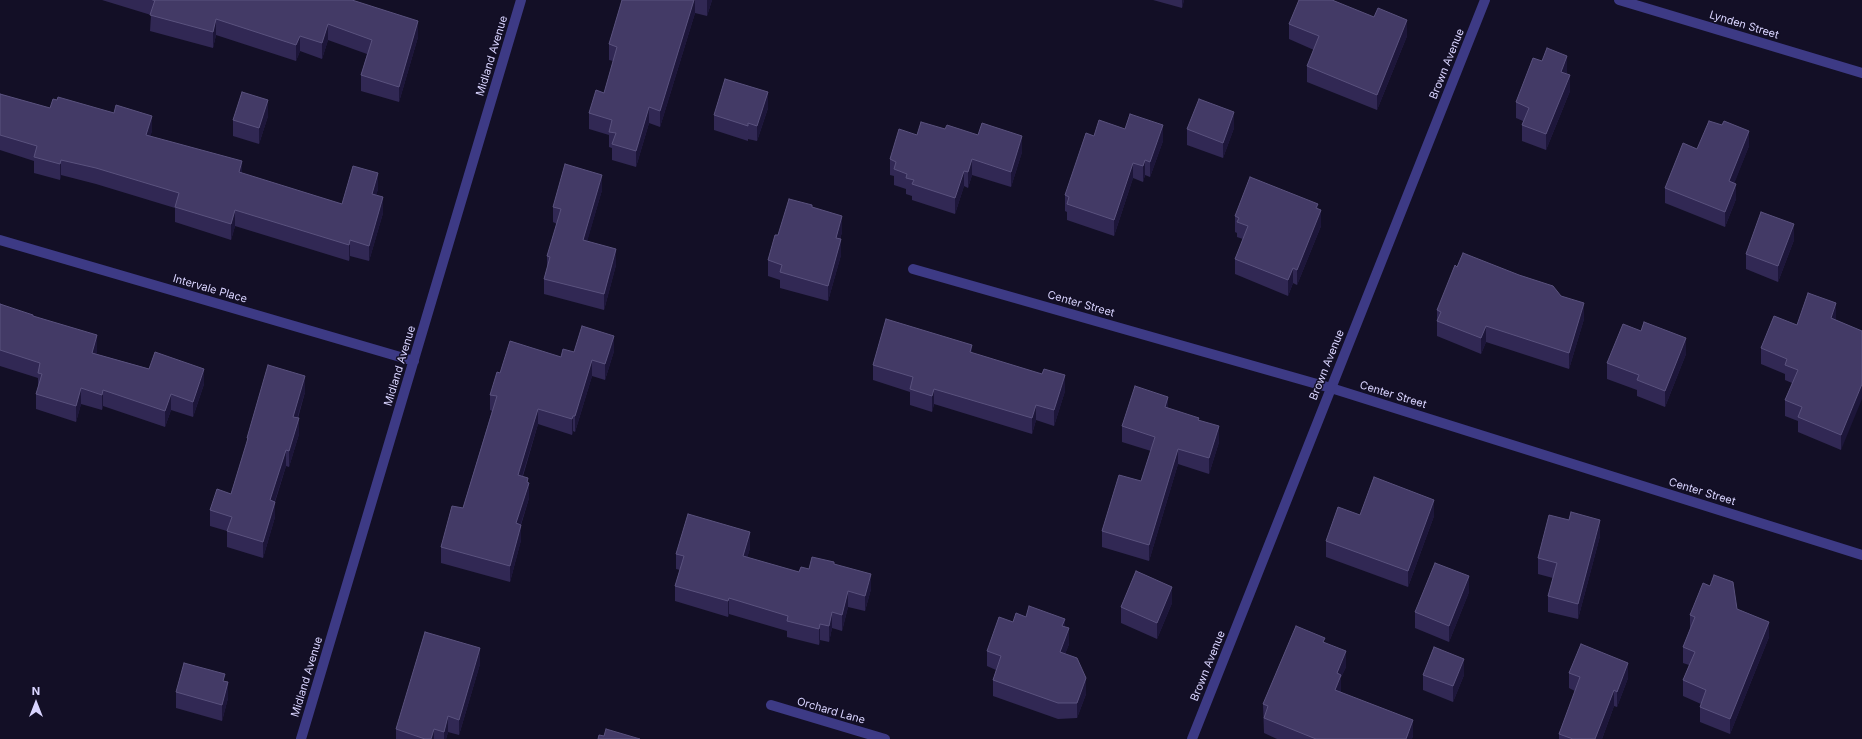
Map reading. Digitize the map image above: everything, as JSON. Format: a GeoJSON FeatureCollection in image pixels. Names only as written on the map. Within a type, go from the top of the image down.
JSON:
{"type":"FeatureCollection","features":[{"type":"Feature","properties":{"kind":"street","name":"Midland Avenue"},"geometry":{"type":"LineString","coordinates":[[301,739],[521,0]]}},
{"type":"Feature","properties":{"kind":"street","name":"Brown Avenue"},"geometry":{"type":"LineString","coordinates":[[1192,739],[1485,0]]}},
{"type":"Feature","properties":{"kind":"street","name":"Lynden Street"},"geometry":{"type":"LineString","coordinates":[[1619,0],[1862,73]]}},
{"type":"Feature","properties":{"kind":"street","name":"Intervale Place"},"geometry":{"type":"LineString","coordinates":[[0,240],[414,361]]}},
{"type":"Feature","properties":{"kind":"street","name":"Center Street"},"geometry":{"type":"LineString","coordinates":[[913,269],[1331,388],[1862,555]]}},
{"type":"Feature","properties":{"kind":"street","name":"Orchard Lane"},"geometry":{"type":"LineString","coordinates":[[770,705],[885,739]]}},
{"type":"Feature","properties":{"kind":"building"},"geometry":{"type":"Polygon","coordinates":[[[155,0],[352,0],[418,21],[399,87],[361,75],[372,40],[328,24],[322,43],[300,36],[296,45],[216,19],[213,32],[150,15],[155,0]]]}},
{"type":"Feature","properties":{"kind":"building"},"geometry":{"type":"Polygon","coordinates":[[[622,0],[694,0],[660,111],[649,107],[636,151],[612,144],[616,133],[609,132],[612,120],[589,113],[596,90],[604,93],[617,47],[609,44],[622,0]]]}},
{"type":"Feature","properties":{"kind":"building"},"geometry":{"type":"Polygon","coordinates":[[[1299,0],[1332,0],[1374,17],[1378,8],[1407,20],[1377,95],[1307,66],[1319,36],[1289,24],[1299,0]]]}},
{"type":"Feature","properties":{"kind":"building"},"geometry":{"type":"Polygon","coordinates":[[[1547,48],[1567,56],[1561,72],[1570,75],[1546,134],[1522,125],[1529,108],[1516,102],[1533,58],[1542,61],[1547,48]]]}},
{"type":"Feature","properties":{"kind":"building"},"geometry":{"type":"Polygon","coordinates":[[[725,79],[768,92],[757,126],[748,123],[748,126],[714,115],[725,79]]]}},
{"type":"Feature","properties":{"kind":"building"},"geometry":{"type":"Polygon","coordinates":[[[242,92],[268,100],[259,128],[233,120],[242,92]]]}},
{"type":"Feature","properties":{"kind":"building"},"geometry":{"type":"Polygon","coordinates":[[[0,94],[50,108],[53,99],[57,100],[58,97],[114,113],[116,105],[152,116],[146,135],[242,161],[239,172],[342,204],[353,166],[378,173],[372,194],[383,197],[369,246],[350,240],[349,245],[235,210],[231,224],[175,207],[179,193],[96,168],[61,160],[60,164],[34,157],[37,146],[0,135],[0,94]]]}},
{"type":"Feature","properties":{"kind":"building"},"geometry":{"type":"Polygon","coordinates":[[[1199,99],[1234,112],[1223,143],[1187,129],[1199,99]]]}},
{"type":"Feature","properties":{"kind":"building"},"geometry":{"type":"Polygon","coordinates":[[[1130,114],[1163,125],[1150,162],[1145,160],[1143,166],[1133,163],[1114,220],[1067,204],[1069,197],[1065,195],[1086,133],[1094,136],[1099,120],[1125,129],[1130,114]]]}},
{"type":"Feature","properties":{"kind":"building"},"geometry":{"type":"Polygon","coordinates":[[[1709,121],[1722,125],[1724,121],[1749,131],[1729,181],[1736,184],[1725,212],[1665,188],[1683,143],[1697,149],[1709,121]]]}},
{"type":"Feature","properties":{"kind":"building"},"geometry":{"type":"Polygon","coordinates":[[[921,122],[945,129],[947,125],[978,135],[982,123],[1022,136],[1011,172],[972,159],[968,172],[964,171],[955,198],[912,184],[914,180],[906,178],[907,174],[894,169],[896,162],[890,159],[899,129],[917,135],[921,122]]]}},
{"type":"Feature","properties":{"kind":"building"},"geometry":{"type":"Polygon","coordinates":[[[565,164],[602,175],[583,240],[616,249],[604,294],[544,279],[550,257],[547,256],[561,209],[553,207],[565,164]]]}},
{"type":"Feature","properties":{"kind":"building"},"geometry":{"type":"Polygon","coordinates":[[[1250,177],[1318,204],[1316,208],[1321,210],[1297,270],[1293,268],[1288,280],[1235,259],[1248,226],[1237,222],[1239,218],[1235,216],[1250,177]]]}},
{"type":"Feature","properties":{"kind":"building"},"geometry":{"type":"Polygon","coordinates":[[[789,199],[812,205],[812,207],[842,216],[836,238],[841,239],[828,286],[780,272],[782,265],[768,260],[775,235],[778,235],[789,199]]]}},
{"type":"Feature","properties":{"kind":"building"},"geometry":{"type":"Polygon","coordinates":[[[1761,212],[1794,224],[1778,266],[1746,254],[1761,212]]]}},
{"type":"Feature","properties":{"kind":"building"},"geometry":{"type":"Polygon","coordinates":[[[1463,253],[1519,275],[1553,286],[1561,296],[1584,303],[1569,353],[1486,326],[1481,338],[1437,321],[1441,312],[1437,310],[1455,265],[1457,267],[1463,253]]]}},
{"type":"Feature","properties":{"kind":"building"},"geometry":{"type":"Polygon","coordinates":[[[1808,293],[1836,303],[1831,318],[1862,331],[1862,384],[1841,435],[1798,417],[1802,407],[1785,400],[1798,370],[1785,365],[1787,359],[1761,348],[1774,316],[1797,325],[1808,293]]]}},
{"type":"Feature","properties":{"kind":"building"},"geometry":{"type":"Polygon","coordinates":[[[0,304],[33,316],[97,335],[92,353],[149,369],[155,352],[204,369],[193,402],[171,394],[165,411],[103,390],[102,395],[81,388],[76,406],[36,394],[42,374],[38,373],[40,363],[0,350],[0,304]]]}},
{"type":"Feature","properties":{"kind":"building"},"geometry":{"type":"Polygon","coordinates":[[[886,319],[972,345],[970,352],[1042,374],[1044,369],[1065,375],[1054,410],[1036,405],[1032,418],[934,389],[932,396],[910,389],[913,377],[873,365],[886,319]]]}},
{"type":"Feature","properties":{"kind":"building"},"geometry":{"type":"Polygon","coordinates":[[[1644,322],[1686,338],[1665,391],[1637,380],[1639,375],[1607,363],[1623,324],[1641,331],[1644,322]]]}},
{"type":"Feature","properties":{"kind":"building"},"geometry":{"type":"Polygon","coordinates":[[[582,326],[614,336],[605,364],[592,360],[575,416],[573,416],[572,419],[538,409],[518,475],[528,478],[527,482],[529,483],[516,523],[521,525],[510,566],[441,547],[452,506],[463,508],[497,396],[490,395],[497,372],[500,373],[510,341],[561,357],[563,349],[574,352],[582,326]]]}},
{"type":"Feature","properties":{"kind":"building"},"geometry":{"type":"Polygon","coordinates":[[[268,365],[305,376],[293,417],[299,418],[289,451],[286,450],[270,500],[275,502],[263,542],[227,531],[232,517],[210,510],[217,489],[231,494],[268,365]]]}},
{"type":"Feature","properties":{"kind":"building"},"geometry":{"type":"Polygon","coordinates":[[[1135,386],[1168,397],[1165,407],[1199,418],[1198,420],[1219,426],[1209,458],[1178,449],[1149,545],[1102,531],[1119,475],[1141,481],[1155,437],[1122,426],[1135,386]]]}},
{"type":"Feature","properties":{"kind":"building"},"geometry":{"type":"Polygon","coordinates":[[[1374,477],[1434,500],[1408,571],[1326,541],[1338,507],[1360,515],[1374,477]]]}},
{"type":"Feature","properties":{"kind":"building"},"geometry":{"type":"Polygon","coordinates":[[[1571,512],[1600,520],[1578,604],[1548,596],[1557,563],[1538,558],[1549,515],[1569,520],[1571,512]]]}},
{"type":"Feature","properties":{"kind":"building"},"geometry":{"type":"Polygon","coordinates":[[[688,514],[750,532],[743,556],[799,572],[801,567],[809,569],[812,557],[834,562],[834,564],[871,574],[865,596],[848,591],[842,615],[832,612],[829,626],[820,624],[819,629],[787,621],[788,616],[729,598],[728,601],[675,586],[684,556],[676,554],[688,514]]]}},
{"type":"Feature","properties":{"kind":"building"},"geometry":{"type":"Polygon","coordinates":[[[1435,563],[1469,576],[1449,626],[1415,612],[1435,563]]]}},
{"type":"Feature","properties":{"kind":"building"},"geometry":{"type":"Polygon","coordinates":[[[1136,571],[1172,587],[1157,623],[1121,607],[1136,571]]]}},
{"type":"Feature","properties":{"kind":"building"},"geometry":{"type":"Polygon","coordinates":[[[1714,575],[1733,582],[1737,609],[1769,622],[1730,719],[1700,707],[1706,690],[1683,680],[1695,652],[1683,647],[1695,617],[1690,615],[1703,583],[1710,586],[1714,575]]]}},
{"type":"Feature","properties":{"kind":"building"},"geometry":{"type":"Polygon","coordinates":[[[1029,606],[1065,619],[1062,626],[1069,628],[1060,652],[1077,658],[1086,678],[1077,703],[1058,703],[993,680],[1001,656],[987,651],[999,617],[1013,622],[1016,613],[1026,617],[1029,606]]]}},
{"type":"Feature","properties":{"kind":"building"},"geometry":{"type":"Polygon","coordinates":[[[1296,626],[1325,638],[1323,642],[1346,651],[1337,673],[1341,675],[1335,690],[1413,720],[1406,739],[1316,739],[1264,718],[1268,706],[1263,704],[1296,626]]]}},
{"type":"Feature","properties":{"kind":"building"},"geometry":{"type":"Polygon","coordinates":[[[425,632],[480,648],[459,720],[448,716],[444,732],[434,729],[431,739],[425,739],[396,729],[425,632]]]}},
{"type":"Feature","properties":{"kind":"building"},"geometry":{"type":"Polygon","coordinates":[[[1581,644],[1628,663],[1617,692],[1614,690],[1595,739],[1573,739],[1559,734],[1580,677],[1569,673],[1581,644]]]}},
{"type":"Feature","properties":{"kind":"building"},"geometry":{"type":"Polygon","coordinates":[[[1434,647],[1464,659],[1453,686],[1423,675],[1434,647]]]}},
{"type":"Feature","properties":{"kind":"building"},"geometry":{"type":"Polygon","coordinates":[[[184,663],[225,674],[223,681],[228,682],[222,705],[176,692],[184,663]]]}},
{"type":"Feature","properties":{"kind":"building"},"geometry":{"type":"Polygon","coordinates":[[[606,729],[640,739],[598,739],[599,735],[604,736],[606,729]]]}}]}
